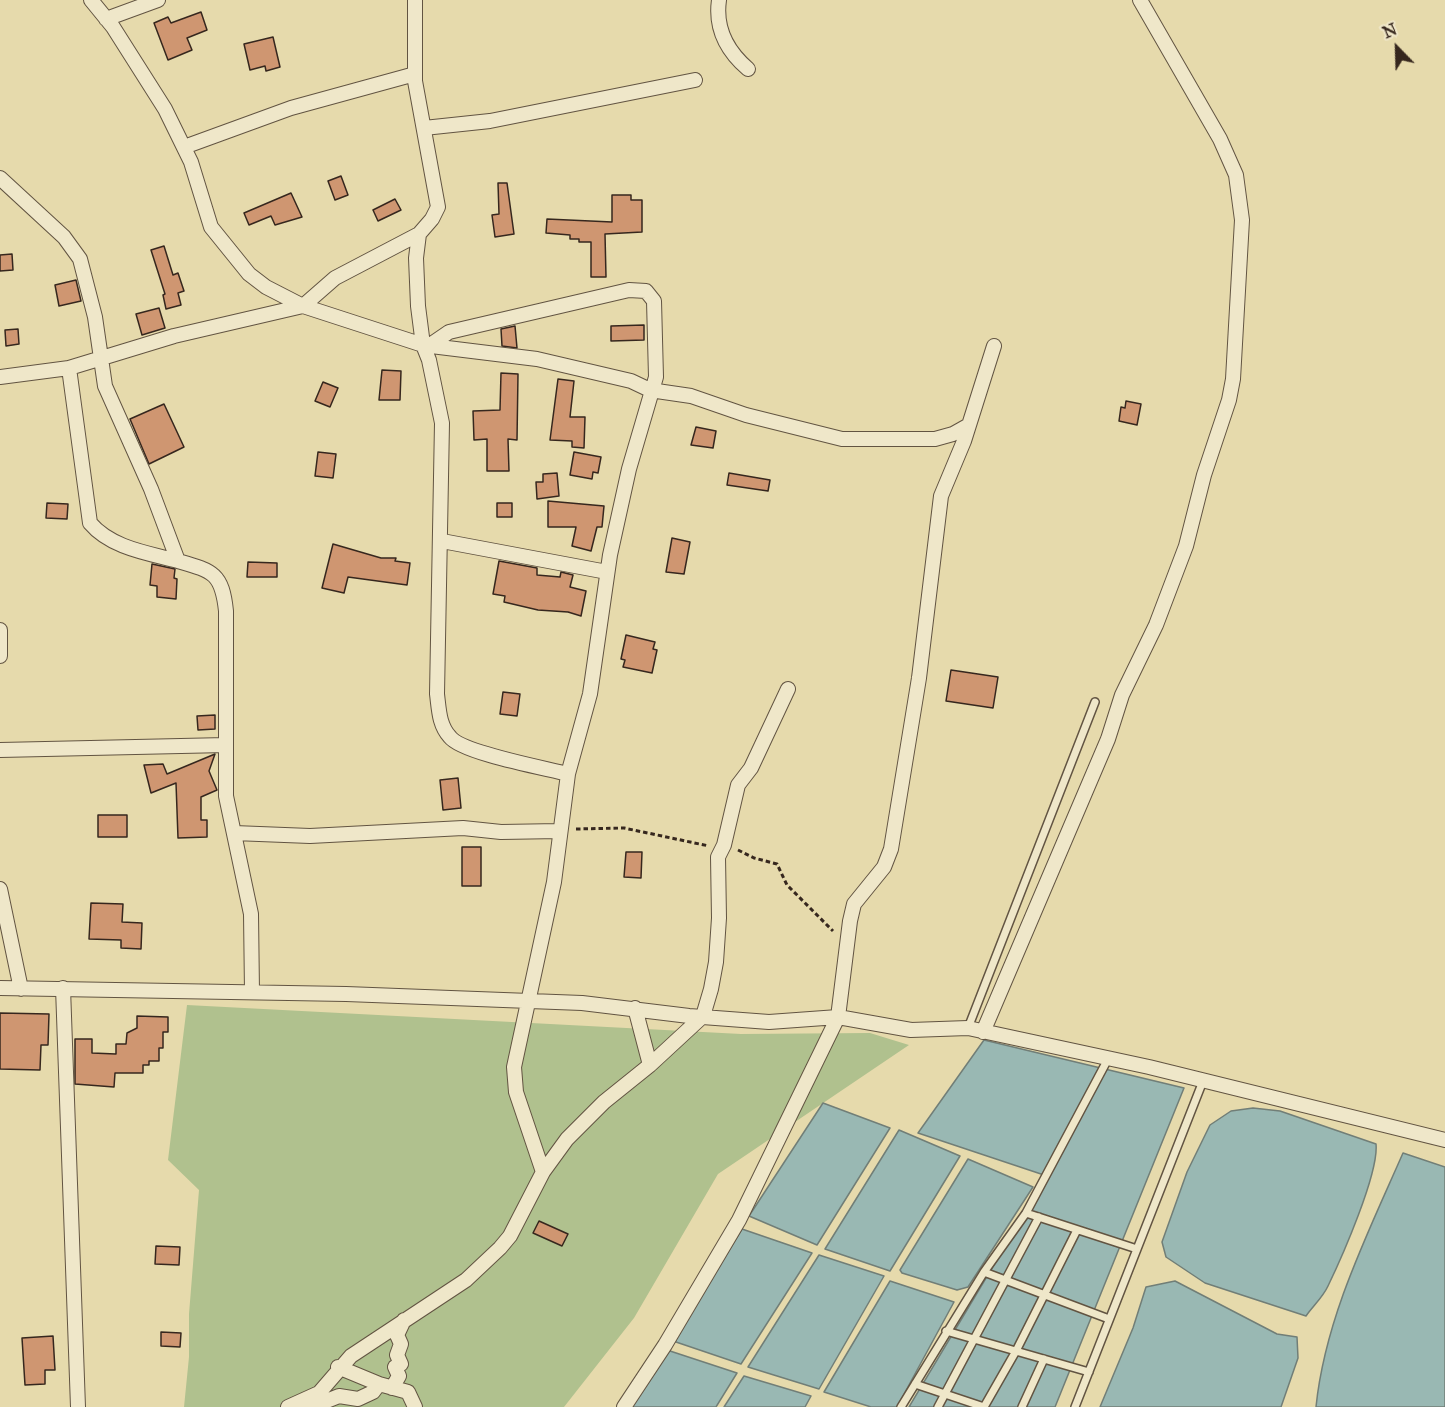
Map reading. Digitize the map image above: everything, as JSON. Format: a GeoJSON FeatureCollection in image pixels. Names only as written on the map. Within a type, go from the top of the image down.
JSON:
{"type":"FeatureCollection","features":[{"type":"Feature","properties":{"kind":"street"},"geometry":{"type":"LineString","coordinates":[[91,0],[165,109],[191,162],[206,218],[237,262],[266,288],[303,306],[427,345],[537,360],[631,381],[650,390],[691,396],[746,415],[842,439],[935,439],[953,434],[969,425]]}},
{"type":"Feature","properties":{"kind":"street"},"geometry":{"type":"LineString","coordinates":[[106,19],[158,0]]}},
{"type":"Feature","properties":{"kind":"street"},"geometry":{"type":"LineString","coordinates":[[0,377],[69,368],[174,336],[303,306],[335,278],[419,234],[432,219],[438,207],[415,74],[415,0]]}},
{"type":"Feature","properties":{"kind":"street"},"geometry":{"type":"LineString","coordinates":[[719,0],[720,28],[726,44],[735,58],[748,69]]}},
{"type":"Feature","properties":{"kind":"street"},"geometry":{"type":"LineString","coordinates":[[983,1032],[1108,739],[1122,695],[1156,625],[1186,546],[1204,475],[1229,400],[1233,380],[1242,220],[1236,174],[1220,139],[1140,0]]}},
{"type":"Feature","properties":{"kind":"street"},"geometry":{"type":"LineString","coordinates":[[184,147],[291,108],[415,74]]}},
{"type":"Feature","properties":{"kind":"street"},"geometry":{"type":"LineString","coordinates":[[424,128],[490,121],[695,80]]}},
{"type":"Feature","properties":{"kind":"street"},"geometry":{"type":"LineString","coordinates":[[0,178],[64,237],[80,259],[87,277],[105,386],[151,489],[178,561]]}},
{"type":"Feature","properties":{"kind":"street"},"geometry":{"type":"LineString","coordinates":[[419,234],[417,282],[429,360],[442,423],[442,541],[437,694],[440,721],[450,739],[466,748],[568,774]]}},
{"type":"Feature","properties":{"kind":"street"},"geometry":{"type":"LineString","coordinates":[[427,345],[449,332],[629,290],[646,291],[654,301],[656,377],[650,390],[629,469],[607,572],[590,694],[568,774],[554,882],[514,1079],[543,1172]]}},
{"type":"Feature","properties":{"kind":"street"},"geometry":{"type":"LineString","coordinates":[[624,1407],[665,1345],[739,1220],[838,1017],[854,904],[884,867],[891,849],[919,678],[941,496],[969,425],[994,346]]}},
{"type":"Feature","properties":{"kind":"street"},"geometry":{"type":"LineString","coordinates":[[69,368],[90,523],[99,534],[130,549],[209,569],[219,580],[224,591],[227,630],[226,796],[251,914],[252,992]]}},
{"type":"Feature","properties":{"kind":"street"},"geometry":{"type":"LineString","coordinates":[[442,541],[607,572]]}},
{"type":"Feature","properties":{"kind":"street"},"geometry":{"type":"LineString","coordinates":[[0,630],[0,656]]}},
{"type":"Feature","properties":{"kind":"street"},"geometry":{"type":"LineString","coordinates":[[293,1405],[319,1393],[338,1367],[351,1356],[466,1280],[501,1248],[510,1236],[543,1172],[567,1139],[604,1102],[650,1065],[703,1016],[716,962],[719,918],[718,857],[724,845],[738,785],[751,768],[788,689]]}},
{"type":"Feature","properties":{"kind":"street"},"geometry":{"type":"LineString","coordinates":[[0,750],[226,745]]}},
{"type":"Feature","properties":{"kind":"street"},"geometry":{"type":"LineString","coordinates":[[234,833],[310,836],[463,828],[501,832],[560,831]]}},
{"type":"Feature","properties":{"kind":"street"},"geometry":{"type":"LineString","coordinates":[[0,889],[21,989]]}},
{"type":"Feature","properties":{"kind":"street"},"geometry":{"type":"LineString","coordinates":[[0,988],[252,992],[582,1003],[769,1022],[838,1017],[911,1030],[968,1028],[1203,1081],[1445,1140]]}},
{"type":"Feature","properties":{"kind":"street"},"geometry":{"type":"LineString","coordinates":[[63,988],[78,1407]]}},
{"type":"Feature","properties":{"kind":"street"},"geometry":{"type":"LineString","coordinates":[[635,1008],[650,1065]]}},
{"type":"Feature","properties":{"kind":"street"},"geometry":{"type":"LineString","coordinates":[[293,1405],[324,1402],[339,1396],[358,1399],[385,1386],[399,1376],[395,1367],[401,1364],[397,1355],[401,1344],[397,1335],[404,1320]]}},
{"type":"Feature","properties":{"kind":"street"},"geometry":{"type":"LineString","coordinates":[[338,1367],[385,1386],[408,1392],[415,1407]]}},
{"type":"Feature","properties":{"kind":"lane"},"geometry":{"type":"LineString","coordinates":[[968,1028],[1095,702]]}},
{"type":"Feature","properties":{"kind":"lane"},"geometry":{"type":"LineString","coordinates":[[901,1407],[984,1272],[1026,1213],[1108,1059]]}},
{"type":"Feature","properties":{"kind":"lane"},"geometry":{"type":"LineString","coordinates":[[1075,1407],[1203,1081]]}},
{"type":"Feature","properties":{"kind":"lane"},"geometry":{"type":"LineString","coordinates":[[1026,1213],[1137,1249]]}},
{"type":"Feature","properties":{"kind":"lane"},"geometry":{"type":"LineString","coordinates":[[938,1407],[1039,1217]]}},
{"type":"Feature","properties":{"kind":"lane"},"geometry":{"type":"LineString","coordinates":[[915,1384],[984,1407],[1016,1351],[1077,1230]]}},
{"type":"Feature","properties":{"kind":"lane"},"geometry":{"type":"LineString","coordinates":[[984,1272],[1045,1293],[1109,1319]]}},
{"type":"Feature","properties":{"kind":"lane"},"geometry":{"type":"LineString","coordinates":[[946,1331],[1089,1372]]}},
{"type":"Feature","properties":{"kind":"lane"},"geometry":{"type":"LineString","coordinates":[[1022,1407],[1044,1359]]}},
{"type":"Feature","properties":{"kind":"green space"},"geometry":{"type":"Polygon","coordinates":[[[187,1005],[741,1034],[870,1033],[909,1045],[718,1174],[634,1318],[564,1407],[184,1407],[199,1190],[168,1160],[187,1005]]]}},
{"type":"Feature","properties":{"kind":"water"},"geometry":{"type":"Polygon","coordinates":[[[984,1040],[1184,1088],[1055,1407],[909,1407],[1047,1176],[918,1133],[984,1040]]]}},
{"type":"Feature","properties":{"kind":"water"},"geometry":{"type":"Polygon","coordinates":[[[823,1103],[890,1128],[817,1245],[749,1216],[823,1103]]]}},
{"type":"Feature","properties":{"kind":"water"},"geometry":{"type":"Polygon","coordinates":[[[1253,1108],[1280,1111],[1376,1144],[1372,1174],[1350,1236],[1326,1290],[1306,1316],[1205,1283],[1166,1257],[1162,1242],[1187,1172],[1210,1125],[1231,1111],[1253,1108]]]}},
{"type":"Feature","properties":{"kind":"water"},"geometry":{"type":"Polygon","coordinates":[[[899,1130],[960,1156],[890,1271],[825,1249],[899,1130]]]}},
{"type":"Feature","properties":{"kind":"water"},"geometry":{"type":"Polygon","coordinates":[[[1403,1153],[1445,1167],[1445,1407],[1316,1407],[1328,1341],[1338,1309],[1362,1245],[1403,1153]]]}},
{"type":"Feature","properties":{"kind":"water"},"geometry":{"type":"Polygon","coordinates":[[[968,1159],[1033,1187],[968,1287],[957,1290],[902,1273],[900,1270],[968,1159]]]}},
{"type":"Feature","properties":{"kind":"water"},"geometry":{"type":"Polygon","coordinates":[[[742,1229],[812,1253],[741,1364],[673,1341],[742,1229]]]}},
{"type":"Feature","properties":{"kind":"water"},"geometry":{"type":"Polygon","coordinates":[[[819,1255],[884,1276],[819,1389],[748,1367],[819,1255]]]}},
{"type":"Feature","properties":{"kind":"water"},"geometry":{"type":"Polygon","coordinates":[[[890,1281],[954,1302],[897,1407],[871,1407],[824,1392],[890,1281]]]}},
{"type":"Feature","properties":{"kind":"water"},"geometry":{"type":"Polygon","coordinates":[[[1175,1281],[1277,1334],[1297,1337],[1298,1358],[1281,1407],[1100,1407],[1133,1328],[1146,1287],[1175,1281]]]}},
{"type":"Feature","properties":{"kind":"water"},"geometry":{"type":"Polygon","coordinates":[[[667,1350],[737,1373],[716,1407],[631,1407],[667,1350]]]}},
{"type":"Feature","properties":{"kind":"water"},"geometry":{"type":"Polygon","coordinates":[[[744,1376],[811,1396],[805,1407],[724,1407],[744,1376]]]}},
{"type":"Feature","properties":{"kind":"building"},"geometry":{"type":"Polygon","coordinates":[[[201,12],[207,30],[187,38],[192,50],[168,60],[154,23],[168,17],[171,23],[201,12]]]}},
{"type":"Feature","properties":{"kind":"building"},"geometry":{"type":"Polygon","coordinates":[[[273,37],[280,67],[266,71],[265,66],[250,70],[244,44],[273,37]]]}},
{"type":"Feature","properties":{"kind":"building"},"geometry":{"type":"Polygon","coordinates":[[[341,176],[348,195],[335,200],[328,181],[341,176]]]}},
{"type":"Feature","properties":{"kind":"building"},"geometry":{"type":"Polygon","coordinates":[[[498,183],[507,183],[514,234],[495,237],[492,215],[499,214],[498,183]]]}},
{"type":"Feature","properties":{"kind":"building"},"geometry":{"type":"Polygon","coordinates":[[[291,193],[302,217],[275,225],[271,216],[249,225],[244,213],[291,193]]]}},
{"type":"Feature","properties":{"kind":"building"},"geometry":{"type":"Polygon","coordinates":[[[612,195],[631,195],[631,200],[642,200],[642,232],[605,234],[606,277],[591,277],[591,242],[570,239],[570,235],[546,233],[547,219],[612,222],[612,195]]]}},
{"type":"Feature","properties":{"kind":"building"},"geometry":{"type":"Polygon","coordinates":[[[395,199],[401,210],[378,221],[373,210],[395,199]]]}},
{"type":"Feature","properties":{"kind":"building"},"geometry":{"type":"Polygon","coordinates":[[[164,246],[173,275],[178,273],[184,291],[178,293],[181,305],[166,309],[163,295],[165,294],[151,250],[164,246]]]}},
{"type":"Feature","properties":{"kind":"building"},"geometry":{"type":"Polygon","coordinates":[[[12,254],[13,270],[0,271],[0,255],[12,254]]]}},
{"type":"Feature","properties":{"kind":"building"},"geometry":{"type":"Polygon","coordinates":[[[76,280],[81,301],[59,306],[55,285],[76,280]]]}},
{"type":"Feature","properties":{"kind":"building"},"geometry":{"type":"Polygon","coordinates":[[[159,308],[165,328],[142,335],[136,314],[159,308]]]}},
{"type":"Feature","properties":{"kind":"building"},"geometry":{"type":"Polygon","coordinates":[[[644,325],[644,340],[611,341],[611,326],[644,325]]]}},
{"type":"Feature","properties":{"kind":"building"},"geometry":{"type":"Polygon","coordinates":[[[515,326],[517,348],[502,346],[501,329],[515,326]]]}},
{"type":"Feature","properties":{"kind":"building"},"geometry":{"type":"Polygon","coordinates":[[[18,329],[19,344],[6,346],[5,330],[18,329]]]}},
{"type":"Feature","properties":{"kind":"building"},"geometry":{"type":"Polygon","coordinates":[[[382,370],[401,371],[400,400],[379,400],[382,370]]]}},
{"type":"Feature","properties":{"kind":"building"},"geometry":{"type":"Polygon","coordinates":[[[501,373],[518,374],[517,440],[508,439],[509,471],[487,471],[487,439],[474,440],[473,411],[500,410],[501,373]]]}},
{"type":"Feature","properties":{"kind":"building"},"geometry":{"type":"Polygon","coordinates":[[[558,379],[574,381],[570,417],[585,417],[584,448],[572,447],[572,441],[550,440],[558,379]]]}},
{"type":"Feature","properties":{"kind":"building"},"geometry":{"type":"Polygon","coordinates":[[[323,382],[338,388],[330,407],[315,401],[323,382]]]}},
{"type":"Feature","properties":{"kind":"building"},"geometry":{"type":"Polygon","coordinates":[[[1126,401],[1141,404],[1137,425],[1119,421],[1121,407],[1125,408],[1126,401]]]}},
{"type":"Feature","properties":{"kind":"building"},"geometry":{"type":"Polygon","coordinates":[[[164,404],[184,447],[149,464],[130,419],[164,404]]]}},
{"type":"Feature","properties":{"kind":"building"},"geometry":{"type":"Polygon","coordinates":[[[696,427],[716,431],[713,448],[691,445],[696,427]]]}},
{"type":"Feature","properties":{"kind":"building"},"geometry":{"type":"Polygon","coordinates":[[[318,452],[336,454],[333,478],[315,476],[318,452]]]}},
{"type":"Feature","properties":{"kind":"building"},"geometry":{"type":"Polygon","coordinates":[[[574,452],[601,457],[598,473],[593,472],[592,479],[570,475],[574,452]]]}},
{"type":"Feature","properties":{"kind":"building"},"geometry":{"type":"Polygon","coordinates":[[[557,473],[559,496],[537,499],[536,482],[543,482],[543,474],[557,473]]]}},
{"type":"Feature","properties":{"kind":"building"},"geometry":{"type":"Polygon","coordinates":[[[729,473],[770,480],[768,491],[727,485],[729,473]]]}},
{"type":"Feature","properties":{"kind":"building"},"geometry":{"type":"Polygon","coordinates":[[[548,501],[604,506],[602,527],[597,527],[591,551],[572,546],[576,527],[548,527],[548,501]]]}},
{"type":"Feature","properties":{"kind":"building"},"geometry":{"type":"Polygon","coordinates":[[[47,503],[68,504],[67,519],[46,518],[47,503]]]}},
{"type":"Feature","properties":{"kind":"building"},"geometry":{"type":"Polygon","coordinates":[[[497,503],[512,503],[512,517],[497,517],[497,503]]]}},
{"type":"Feature","properties":{"kind":"building"},"geometry":{"type":"Polygon","coordinates":[[[672,538],[690,542],[684,574],[666,572],[672,538]]]}},
{"type":"Feature","properties":{"kind":"building"},"geometry":{"type":"Polygon","coordinates":[[[333,544],[381,558],[396,558],[395,561],[410,563],[407,585],[348,577],[344,593],[322,588],[333,544]]]}},
{"type":"Feature","properties":{"kind":"building"},"geometry":{"type":"Polygon","coordinates":[[[499,561],[537,568],[537,575],[560,577],[561,572],[573,575],[570,587],[586,591],[581,616],[504,602],[505,596],[493,594],[499,561]]]}},
{"type":"Feature","properties":{"kind":"building"},"geometry":{"type":"Polygon","coordinates":[[[248,562],[277,563],[277,577],[247,577],[248,562]]]}},
{"type":"Feature","properties":{"kind":"building"},"geometry":{"type":"Polygon","coordinates":[[[152,564],[175,569],[176,599],[157,597],[157,586],[150,585],[152,564]]]}},
{"type":"Feature","properties":{"kind":"building"},"geometry":{"type":"Polygon","coordinates":[[[626,635],[655,642],[653,649],[657,650],[652,673],[623,667],[625,660],[621,659],[626,635]]]}},
{"type":"Feature","properties":{"kind":"building"},"geometry":{"type":"Polygon","coordinates":[[[951,670],[998,677],[993,708],[946,701],[951,670]]]}},
{"type":"Feature","properties":{"kind":"building"},"geometry":{"type":"Polygon","coordinates":[[[503,692],[520,694],[517,716],[500,714],[503,692]]]}},
{"type":"Feature","properties":{"kind":"building"},"geometry":{"type":"Polygon","coordinates":[[[215,715],[215,729],[198,730],[197,716],[215,715]]]}},
{"type":"Feature","properties":{"kind":"building"},"geometry":{"type":"Polygon","coordinates":[[[215,754],[209,771],[217,790],[201,797],[201,820],[207,820],[207,837],[178,838],[176,783],[151,793],[144,765],[163,764],[167,774],[215,754]]]}},
{"type":"Feature","properties":{"kind":"building"},"geometry":{"type":"Polygon","coordinates":[[[458,778],[461,808],[443,810],[440,780],[458,778]]]}},
{"type":"Feature","properties":{"kind":"building"},"geometry":{"type":"Polygon","coordinates":[[[98,815],[127,815],[127,837],[98,837],[98,815]]]}},
{"type":"Feature","properties":{"kind":"building"},"geometry":{"type":"Polygon","coordinates":[[[462,847],[481,847],[481,886],[462,886],[462,847]]]}},
{"type":"Feature","properties":{"kind":"building"},"geometry":{"type":"Polygon","coordinates":[[[626,852],[642,852],[641,878],[624,877],[626,852]]]}},
{"type":"Feature","properties":{"kind":"building"},"geometry":{"type":"Polygon","coordinates":[[[91,903],[123,904],[122,922],[142,923],[141,949],[121,948],[121,940],[89,939],[91,903]]]}},
{"type":"Feature","properties":{"kind":"building"},"geometry":{"type":"Polygon","coordinates":[[[0,1013],[49,1014],[48,1045],[41,1045],[40,1070],[0,1069],[0,1013]]]}},
{"type":"Feature","properties":{"kind":"building"},"geometry":{"type":"Polygon","coordinates":[[[137,1016],[168,1017],[168,1032],[163,1032],[163,1048],[159,1048],[159,1061],[149,1061],[149,1065],[143,1065],[143,1073],[115,1073],[114,1087],[75,1084],[75,1039],[92,1039],[92,1053],[116,1054],[116,1044],[126,1044],[127,1033],[137,1028],[137,1016]]]}},
{"type":"Feature","properties":{"kind":"building"},"geometry":{"type":"Polygon","coordinates":[[[539,1221],[568,1234],[562,1246],[533,1233],[539,1221]]]}},
{"type":"Feature","properties":{"kind":"building"},"geometry":{"type":"Polygon","coordinates":[[[156,1246],[180,1247],[179,1265],[155,1264],[156,1246]]]}},
{"type":"Feature","properties":{"kind":"building"},"geometry":{"type":"Polygon","coordinates":[[[161,1332],[181,1333],[180,1347],[161,1346],[161,1332]]]}},
{"type":"Feature","properties":{"kind":"building"},"geometry":{"type":"Polygon","coordinates":[[[53,1336],[55,1370],[45,1370],[45,1384],[25,1385],[22,1338],[53,1336]]]}}]}
